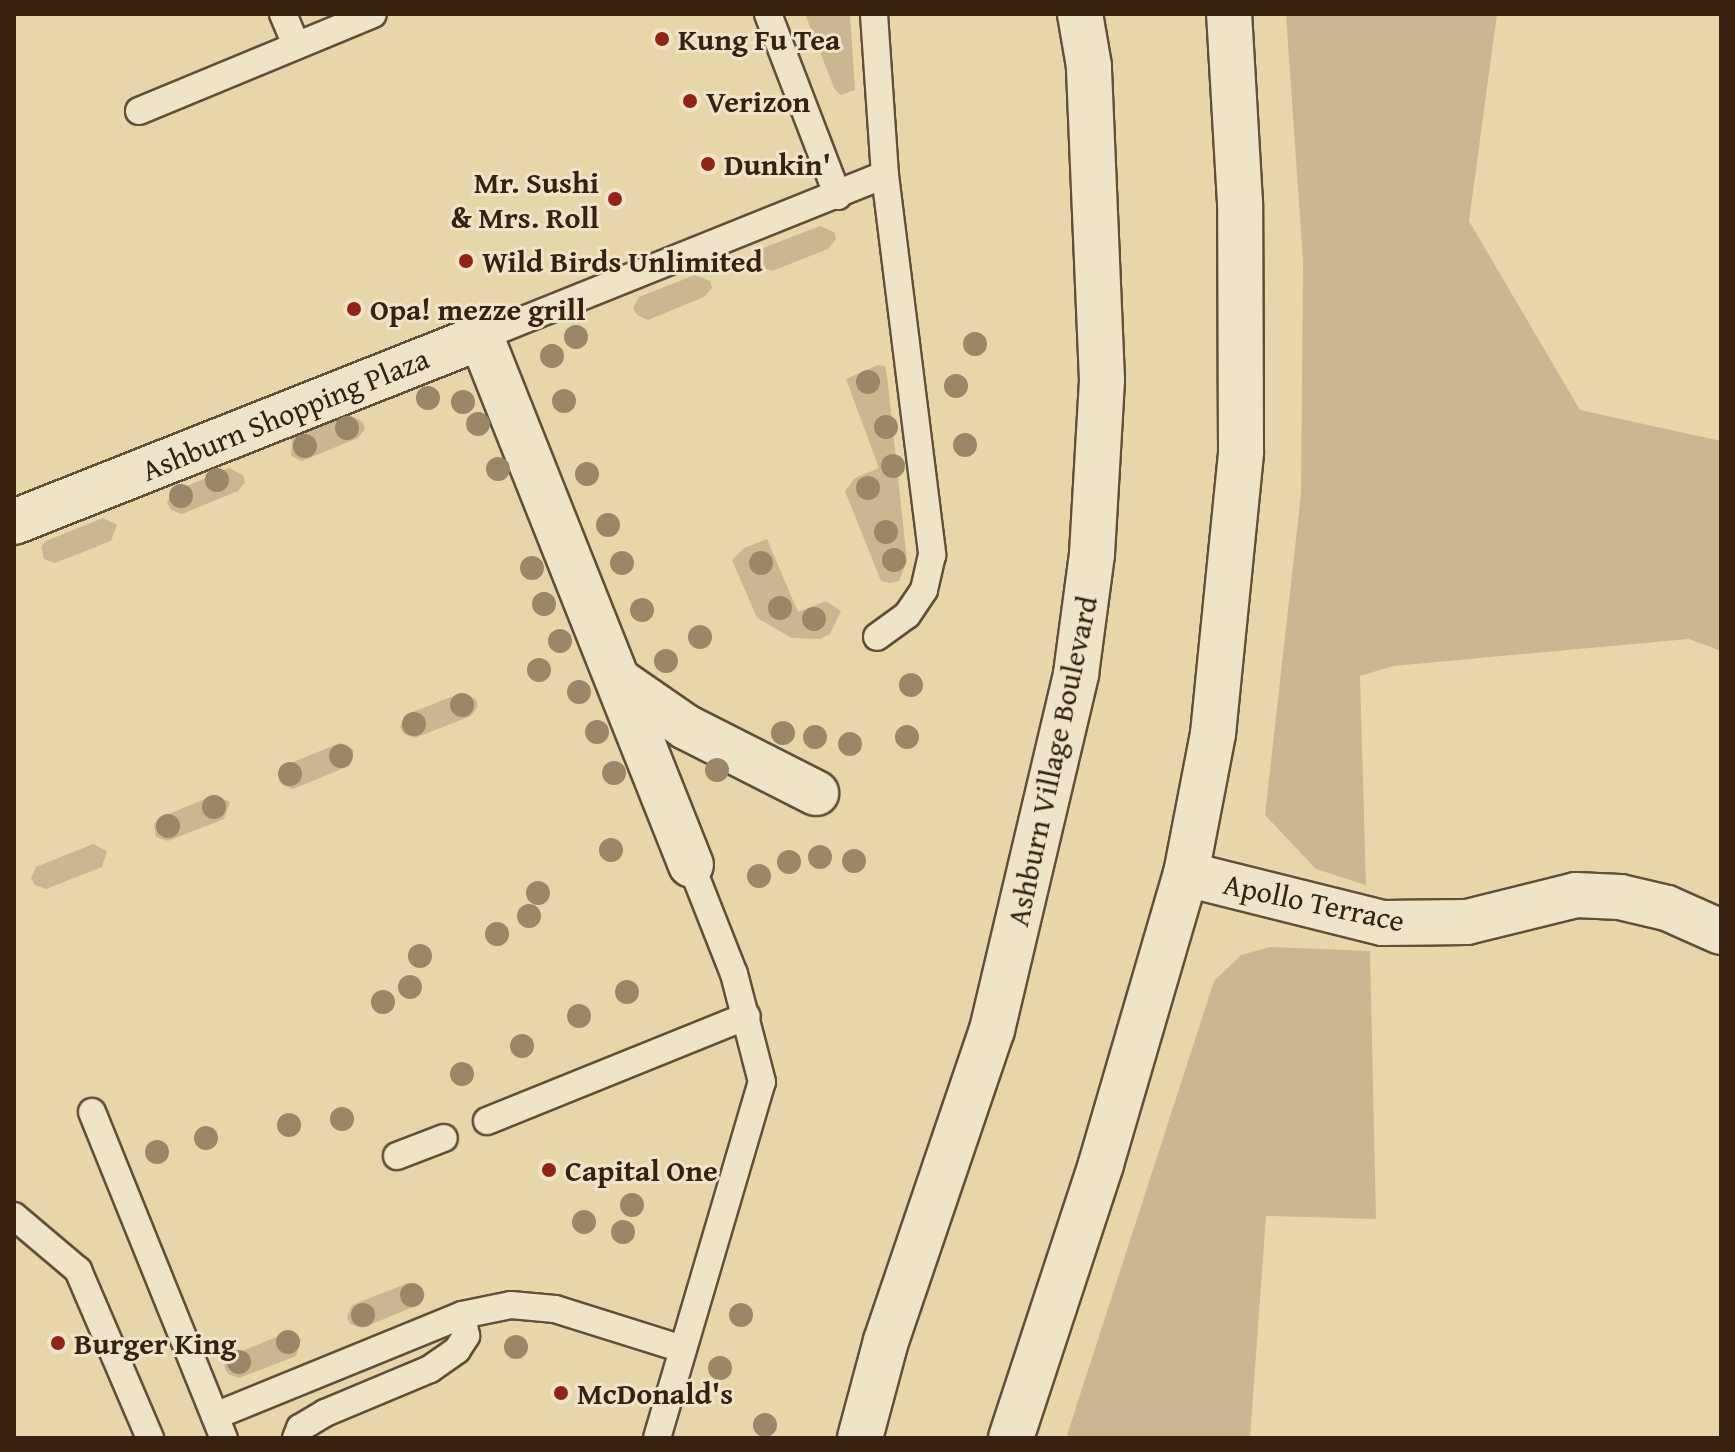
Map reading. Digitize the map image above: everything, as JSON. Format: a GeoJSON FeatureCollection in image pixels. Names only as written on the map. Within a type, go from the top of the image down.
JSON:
{"type":"FeatureCollection","features":[{"type":"Feature","properties":{"kind":"main road","name":"Ashburn Village Boulevard"},"geometry":{"type":"LineString","coordinates":[[860,1438],[886,1341],[992,1030],[1076,674],[1092,554],[1102,380],[1089,66],[1080,14]]}},
{"type":"Feature","properties":{"kind":"main road"},"geometry":{"type":"LineString","coordinates":[[1011,1438],[1027,1377],[1101,1164],[1186,874],[1227,637],[1241,451],[1240,203],[1229,14]]}},
{"type":"Feature","properties":{"kind":"main road"},"geometry":{"type":"LineString","coordinates":[[481,337],[691,865]]}},
{"type":"Feature","properties":{"kind":"main road","name":"Ashburn Shopping Plaza"},"geometry":{"type":"LineString","coordinates":[[14,522],[481,337]]}},
{"type":"Feature","properties":{"kind":"main road"},"geometry":{"type":"LineString","coordinates":[[618,680],[686,727],[816,793]]}},
{"type":"Feature","properties":{"kind":"main road","name":"Apollo Terrace"},"geometry":{"type":"LineString","coordinates":[[1186,874],[1383,923],[1467,922],[1576,895],[1620,897],[1667,908],[1721,932]]}},
{"type":"Feature","properties":{"kind":"lane"},"geometry":{"type":"LineString","coordinates":[[283,14],[296,45]]}},
{"type":"Feature","properties":{"kind":"lane"},"geometry":{"type":"LineString","coordinates":[[139,111],[373,14]]}},
{"type":"Feature","properties":{"kind":"lane"},"geometry":{"type":"LineString","coordinates":[[768,14],[838,196]]}},
{"type":"Feature","properties":{"kind":"lane"},"geometry":{"type":"LineString","coordinates":[[874,14],[885,175],[932,555],[924,590],[907,615],[877,637]]}},
{"type":"Feature","properties":{"kind":"lane"},"geometry":{"type":"LineString","coordinates":[[481,337],[885,175]]}},
{"type":"Feature","properties":{"kind":"lane"},"geometry":{"type":"LineString","coordinates":[[657,1438],[762,1082],[747,1016],[691,865]]}},
{"type":"Feature","properties":{"kind":"lane"},"geometry":{"type":"LineString","coordinates":[[487,1121],[747,1016]]}},
{"type":"Feature","properties":{"kind":"lane"},"geometry":{"type":"LineString","coordinates":[[92,1112],[220,1427],[462,1315],[511,1305],[555,1309],[683,1349]]}},
{"type":"Feature","properties":{"kind":"lane"},"geometry":{"type":"LineString","coordinates":[[397,1156],[444,1138]]}},
{"type":"Feature","properties":{"kind":"lane"},"geometry":{"type":"LineString","coordinates":[[14,1216],[78,1270],[150,1438]]}},
{"type":"Feature","properties":{"kind":"lane"},"geometry":{"type":"LineString","coordinates":[[296,1438],[300,1428],[325,1413],[430,1369],[457,1350],[466,1336],[462,1315]]}},
{"type":"Feature","properties":{"kind":"shaded area"},"geometry":{"type":"Polygon","coordinates":[[[805,14],[850,14],[855,90],[841,95],[835,90],[805,14]]]}},
{"type":"Feature","properties":{"kind":"shaded area"},"geometry":{"type":"Polygon","coordinates":[[[1286,14],[1497,14],[1469,221],[1580,410],[1721,441],[1721,651],[1689,639],[1393,666],[1360,676],[1366,885],[1316,869],[1265,815],[1301,494],[1303,261],[1286,14]]]}},
{"type":"Feature","properties":{"kind":"shaded area"},"geometry":{"type":"Polygon","coordinates":[[[820,226],[834,232],[836,239],[828,249],[772,271],[761,267],[758,255],[763,248],[820,226]]]}},
{"type":"Feature","properties":{"kind":"shaded area"},"geometry":{"type":"Polygon","coordinates":[[[695,275],[710,281],[712,288],[704,297],[648,320],[637,315],[633,308],[639,297],[695,275]]]}},
{"type":"Feature","properties":{"kind":"shaded area"},"geometry":{"type":"Polygon","coordinates":[[[878,365],[885,366],[887,375],[907,561],[899,581],[889,583],[881,581],[845,491],[855,478],[879,468],[846,379],[878,365]]]}},
{"type":"Feature","properties":{"kind":"shaded area"},"geometry":{"type":"Polygon","coordinates":[[[349,415],[363,422],[365,429],[358,438],[302,461],[291,456],[292,438],[349,415]]]}},
{"type":"Feature","properties":{"kind":"shaded area"},"geometry":{"type":"Polygon","coordinates":[[[229,468],[243,475],[245,482],[238,491],[182,514],[171,510],[167,502],[173,492],[229,468]]]}},
{"type":"Feature","properties":{"kind":"shaded area"},"geometry":{"type":"Polygon","coordinates":[[[103,518],[117,525],[111,541],[55,563],[44,559],[41,547],[46,541],[103,518]]]}},
{"type":"Feature","properties":{"kind":"shaded area"},"geometry":{"type":"Polygon","coordinates":[[[767,539],[798,612],[826,601],[841,611],[830,634],[820,639],[792,638],[757,618],[732,560],[744,548],[767,539]]]}},
{"type":"Feature","properties":{"kind":"shaded area"},"geometry":{"type":"Polygon","coordinates":[[[461,693],[476,699],[478,706],[471,716],[415,738],[404,734],[400,727],[405,715],[461,693]]]}},
{"type":"Feature","properties":{"kind":"shaded area"},"geometry":{"type":"Polygon","coordinates":[[[340,743],[354,750],[349,766],[293,789],[282,785],[279,772],[283,766],[340,743]]]}},
{"type":"Feature","properties":{"kind":"shaded area"},"geometry":{"type":"Polygon","coordinates":[[[215,795],[230,802],[224,819],[168,841],[156,837],[154,824],[159,818],[215,795]]]}},
{"type":"Feature","properties":{"kind":"shaded area"},"geometry":{"type":"Polygon","coordinates":[[[93,844],[107,851],[102,867],[46,889],[35,885],[31,878],[36,867],[93,844]]]}},
{"type":"Feature","properties":{"kind":"shaded area"},"geometry":{"type":"Polygon","coordinates":[[[1270,947],[1370,951],[1376,1219],[1266,1216],[1250,1438],[1066,1438],[1214,981],[1241,955],[1270,947]]]}},
{"type":"Feature","properties":{"kind":"shaded area"},"geometry":{"type":"Polygon","coordinates":[[[408,1283],[423,1289],[425,1296],[418,1305],[362,1328],[350,1324],[347,1317],[352,1305],[408,1283]]]}},
{"type":"Feature","properties":{"kind":"shaded area"},"geometry":{"type":"Polygon","coordinates":[[[286,1333],[301,1339],[296,1356],[239,1378],[228,1374],[224,1366],[230,1356],[286,1333]]]}},
{"type":"Feature","properties":{"kind":"place","name":"Kung Fu Tea"},"geometry":{"type":"Point","coordinates":[662,39]}},
{"type":"Feature","properties":{"kind":"place","name":"Verizon"},"geometry":{"type":"Point","coordinates":[690,101]}},
{"type":"Feature","properties":{"kind":"place","name":"Dunkin'"},"geometry":{"type":"Point","coordinates":[708,164]}},
{"type":"Feature","properties":{"kind":"place","name":"Mr. Sushi & Mrs. Roll"},"geometry":{"type":"Point","coordinates":[615,199]}},
{"type":"Feature","properties":{"kind":"place","name":"Wild Birds Unlimited"},"geometry":{"type":"Point","coordinates":[466,261]}},
{"type":"Feature","properties":{"kind":"place","name":"Opa! mezze grill"},"geometry":{"type":"Point","coordinates":[354,309]}},
{"type":"Feature","properties":{"kind":"place","name":"Capital One"},"geometry":{"type":"Point","coordinates":[549,1170]}},
{"type":"Feature","properties":{"kind":"place","name":"Burger King"},"geometry":{"type":"Point","coordinates":[58,1343]}},
{"type":"Feature","properties":{"kind":"place","name":"McDonald's"},"geometry":{"type":"Point","coordinates":[561,1393]}}]}
